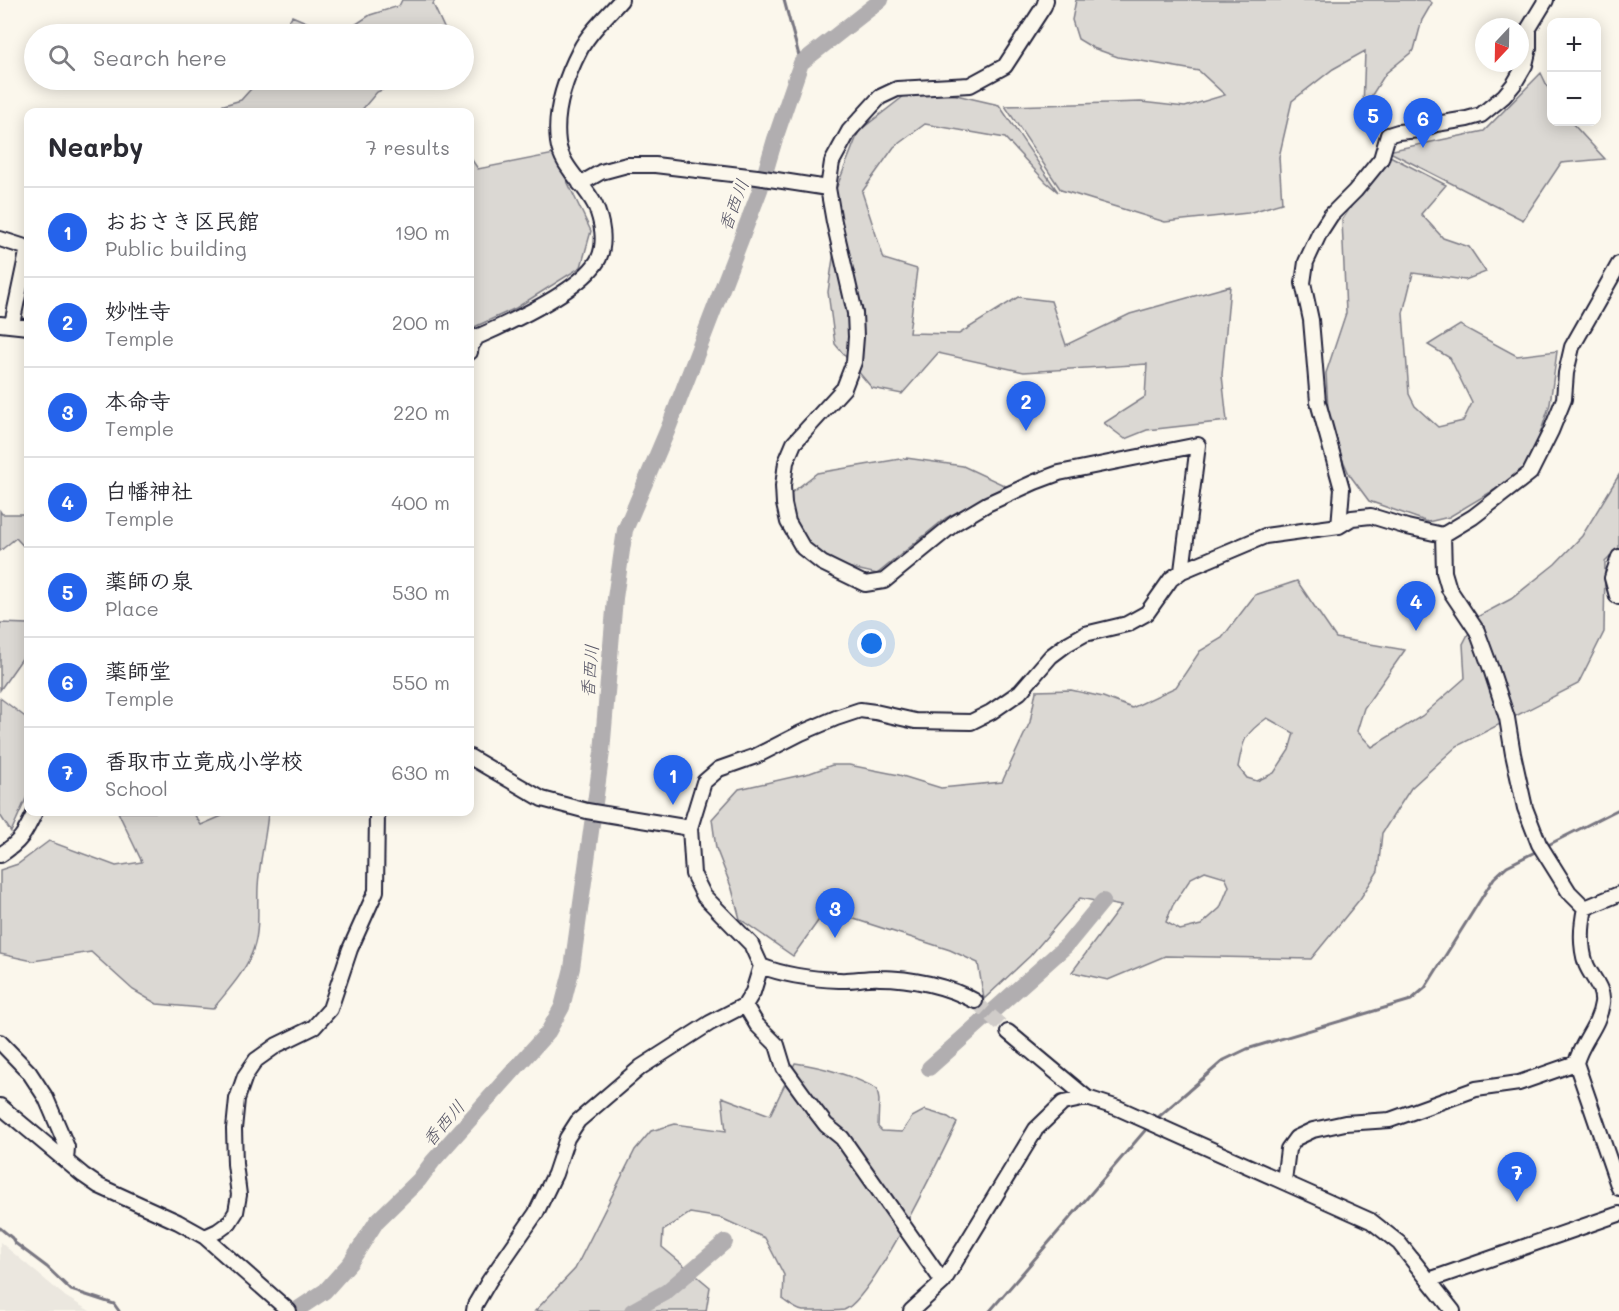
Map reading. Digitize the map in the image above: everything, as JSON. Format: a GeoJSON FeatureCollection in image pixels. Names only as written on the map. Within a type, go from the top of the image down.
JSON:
{"type":"FeatureCollection","features":[{"type":"Feature","properties":{"kind":"street"},"geometry":{"type":"LineString","coordinates":[[474,342],[477,337],[577,284],[591,270],[599,257],[603,234],[600,219],[594,203],[565,162],[558,143],[558,118],[563,92],[580,49],[621,0]]}},
{"type":"Feature","properties":{"kind":"street"},"geometry":{"type":"LineString","coordinates":[[1046,0],[1005,66],[970,85],[897,89],[880,97],[849,131],[832,162],[828,188],[855,314],[854,362],[844,388],[794,443],[786,462],[784,504],[791,531],[803,548],[822,563],[866,584],[884,581],[955,523],[987,504],[1035,482],[1059,473],[1198,445],[1182,571]]}},
{"type":"Feature","properties":{"kind":"street"},"geometry":{"type":"LineString","coordinates":[[1339,526],[1342,489],[1318,402],[1311,320],[1303,283],[1306,262],[1331,215],[1355,191],[1381,159],[1388,135],[1420,130],[1436,124],[1467,120],[1481,115],[1504,96],[1525,65],[1529,48],[1529,28],[1546,0]]}},
{"type":"Feature","properties":{"kind":"street"},"geometry":{"type":"LineString","coordinates":[[580,184],[601,172],[627,165],[655,165],[828,188]]}},
{"type":"Feature","properties":{"kind":"street"},"geometry":{"type":"LineString","coordinates":[[0,239],[24,247]]}},
{"type":"Feature","properties":{"kind":"street"},"geometry":{"type":"LineString","coordinates":[[24,262],[6,324],[24,326]]}},
{"type":"Feature","properties":{"kind":"street"},"geometry":{"type":"LineString","coordinates":[[474,1311],[489,1281],[536,1214],[555,1174],[567,1138],[578,1121],[641,1067],[710,1023],[745,1005],[753,992],[761,966],[751,944],[704,896],[693,874],[690,828],[704,782],[719,769],[756,756],[810,729],[860,710],[915,721],[971,722],[991,712],[1020,692],[1052,656],[1067,644],[1085,634],[1127,624],[1147,613],[1171,579],[1182,571],[1265,536],[1339,526],[1352,518],[1371,516],[1443,535],[1473,517],[1530,473],[1551,432],[1564,399],[1566,373],[1572,347],[1619,264]]}},
{"type":"Feature","properties":{"kind":"street"},"geometry":{"type":"LineString","coordinates":[[1443,535],[1444,572],[1449,589],[1477,631],[1491,669],[1507,718],[1525,808],[1541,850],[1569,892],[1585,908]]}},
{"type":"Feature","properties":{"kind":"street"},"geometry":{"type":"LineString","coordinates":[[1619,557],[1612,578],[1619,597]]}},
{"type":"Feature","properties":{"kind":"street"},"geometry":{"type":"LineString","coordinates":[[474,759],[542,799],[594,812],[690,828]]}},
{"type":"Feature","properties":{"kind":"street"},"geometry":{"type":"LineString","coordinates":[[0,855],[15,846],[24,836],[33,816]]}},
{"type":"Feature","properties":{"kind":"street"},"geometry":{"type":"LineString","coordinates":[[205,1237],[218,1231],[236,1212],[239,1195],[234,1129],[237,1099],[245,1076],[256,1060],[314,1027],[330,1009],[350,949],[376,891],[377,816]]}},
{"type":"Feature","properties":{"kind":"street"},"geometry":{"type":"LineString","coordinates":[[1585,908],[1619,894]]}},
{"type":"Feature","properties":{"kind":"street"},"geometry":{"type":"LineString","coordinates":[[1585,908],[1581,925],[1582,946],[1587,965],[1602,993],[1602,1004],[1591,1034],[1578,1052],[1575,1063],[1619,1188]]}},
{"type":"Feature","properties":{"kind":"street"},"geometry":{"type":"LineString","coordinates":[[761,966],[782,974],[840,980],[881,978],[912,981],[958,991],[975,1001]]}},
{"type":"Feature","properties":{"kind":"street"},"geometry":{"type":"LineString","coordinates":[[745,1005],[757,1025],[777,1045],[784,1068],[826,1125],[842,1138],[943,1282]]}},
{"type":"Feature","properties":{"kind":"street"},"geometry":{"type":"LineString","coordinates":[[1008,1032],[1087,1098],[1118,1108],[1284,1180],[1371,1221],[1399,1243],[1449,1309]]}},
{"type":"Feature","properties":{"kind":"street"},"geometry":{"type":"LineString","coordinates":[[0,1042],[29,1072],[46,1098],[67,1147],[66,1161]]}},
{"type":"Feature","properties":{"kind":"street"},"geometry":{"type":"LineString","coordinates":[[1284,1180],[1288,1149],[1296,1138],[1313,1130],[1345,1124],[1390,1120],[1476,1089],[1519,1083],[1575,1063]]}},
{"type":"Feature","properties":{"kind":"street"},"geometry":{"type":"LineString","coordinates":[[911,1311],[943,1282],[1036,1129],[1063,1103],[1087,1098]]}},
{"type":"Feature","properties":{"kind":"street"},"geometry":{"type":"LineString","coordinates":[[0,1106],[99,1186],[178,1222],[205,1237],[288,1310]]}},
{"type":"Feature","properties":{"kind":"street"},"geometry":{"type":"LineString","coordinates":[[1429,1280],[1619,1214]]}},
{"type":"Feature","properties":{"kind":"shaded area"},"geometry":{"type":"Polygon","coordinates":[[[402,0],[435,0],[433,4],[442,24],[356,24],[370,15],[399,6],[402,0]]]}},
{"type":"Feature","properties":{"kind":"shaded area"},"geometry":{"type":"Polygon","coordinates":[[[1076,0],[1428,0],[1432,3],[1422,20],[1414,50],[1386,73],[1363,109],[1365,51],[1333,69],[1292,101],[1279,157],[1282,203],[1248,213],[1165,222],[1061,190],[1005,106],[1141,102],[1185,107],[1225,95],[1199,71],[1118,57],[1093,48],[1078,39],[1072,20],[1076,0]]]}},
{"type":"Feature","properties":{"kind":"shaded area"},"geometry":{"type":"Polygon","coordinates":[[[292,16],[311,24],[287,24],[292,16]]]}},
{"type":"Feature","properties":{"kind":"shaded area"},"geometry":{"type":"Polygon","coordinates":[[[1541,73],[1547,86],[1547,126],[1575,126],[1605,159],[1561,163],[1523,220],[1388,151],[1484,131],[1541,73]]]}},
{"type":"Feature","properties":{"kind":"shaded area"},"geometry":{"type":"Polygon","coordinates":[[[250,90],[382,90],[377,92],[363,108],[214,108],[241,100],[250,90]]]}},
{"type":"Feature","properties":{"kind":"shaded area"},"geometry":{"type":"Polygon","coordinates":[[[908,93],[956,95],[999,105],[1058,192],[1005,138],[925,124],[894,147],[862,192],[884,259],[917,269],[909,333],[959,334],[1018,297],[1051,301],[1066,345],[1130,314],[1230,286],[1222,375],[1227,421],[1147,430],[1125,439],[1104,423],[1145,397],[1147,364],[1024,372],[938,353],[902,394],[872,388],[835,344],[828,292],[836,238],[832,199],[859,131],[908,93]]]}},
{"type":"Feature","properties":{"kind":"shaded area"},"geometry":{"type":"Polygon","coordinates":[[[554,154],[591,231],[581,267],[516,308],[474,327],[474,163],[478,169],[554,154]]]}},
{"type":"Feature","properties":{"kind":"shaded area"},"geometry":{"type":"Polygon","coordinates":[[[1386,154],[1446,185],[1421,214],[1443,238],[1469,247],[1486,272],[1465,280],[1413,273],[1403,313],[1409,394],[1415,406],[1438,427],[1463,421],[1472,403],[1450,358],[1428,345],[1460,325],[1517,356],[1557,351],[1550,404],[1539,437],[1523,469],[1501,486],[1449,517],[1428,522],[1369,501],[1349,474],[1329,428],[1326,373],[1346,313],[1342,220],[1386,154]]]}},
{"type":"Feature","properties":{"kind":"shaded area"},"geometry":{"type":"Polygon","coordinates":[[[906,458],[963,466],[1006,486],[946,518],[877,574],[830,563],[793,533],[786,497],[817,473],[906,458]]]}},
{"type":"Feature","properties":{"kind":"shaded area"},"geometry":{"type":"Polygon","coordinates":[[[1619,475],[1619,548],[1605,562],[1604,632],[1578,684],[1457,746],[1411,788],[1382,833],[1378,871],[1360,899],[1311,959],[1165,956],[1108,980],[1072,972],[1121,906],[1080,898],[1030,956],[984,999],[978,963],[950,950],[826,910],[793,956],[740,919],[732,889],[716,848],[712,819],[739,789],[810,773],[832,765],[849,765],[899,775],[941,788],[1002,782],[1030,722],[1036,691],[1071,690],[1103,697],[1132,708],[1176,687],[1200,651],[1222,638],[1255,595],[1297,581],[1336,638],[1405,650],[1364,708],[1357,731],[1372,747],[1422,716],[1465,678],[1463,644],[1477,617],[1511,599],[1555,564],[1582,536],[1619,475]],[[1267,718],[1246,738],[1238,767],[1247,778],[1257,781],[1274,773],[1289,750],[1294,733],[1267,718]],[[1205,871],[1191,878],[1173,905],[1166,922],[1180,930],[1201,925],[1220,908],[1229,886],[1225,877],[1205,871]]]}},
{"type":"Feature","properties":{"kind":"shaded area"},"geometry":{"type":"Polygon","coordinates":[[[0,511],[2,514],[23,514],[24,512],[24,547],[16,538],[0,551],[0,511]]]}},
{"type":"Feature","properties":{"kind":"shaded area"},"geometry":{"type":"Polygon","coordinates":[[[0,623],[24,624],[24,656],[0,690],[0,623]]]}},
{"type":"Feature","properties":{"kind":"shaded area"},"geometry":{"type":"Polygon","coordinates":[[[0,698],[24,716],[24,803],[11,832],[0,815],[0,698]]]}},
{"type":"Feature","properties":{"kind":"shaded area"},"geometry":{"type":"Polygon","coordinates":[[[120,816],[195,816],[201,825],[222,816],[268,816],[259,878],[256,940],[251,956],[242,972],[213,1009],[157,1004],[133,990],[91,952],[33,961],[0,954],[0,870],[18,864],[49,841],[116,866],[142,862],[120,816]]]}},
{"type":"Feature","properties":{"kind":"shaded area"},"geometry":{"type":"Polygon","coordinates":[[[795,1063],[837,1072],[877,1089],[878,1127],[882,1131],[902,1132],[912,1117],[925,1110],[948,1117],[957,1123],[888,1255],[872,1281],[856,1300],[844,1310],[803,1311],[795,1308],[783,1300],[784,1275],[765,1238],[721,1218],[690,1213],[663,1231],[662,1247],[710,1287],[706,1311],[535,1311],[575,1269],[635,1150],[651,1131],[675,1124],[726,1131],[722,1097],[770,1115],[795,1063]]]}},
{"type":"Feature","properties":{"kind":"shaded area"},"geometry":{"type":"Polygon","coordinates":[[[0,1242],[66,1297],[90,1311],[0,1311],[0,1242]]]}},
{"type":"Feature","properties":{"kind":"waterway"},"geometry":{"type":"LineString","coordinates":[[784,0],[801,63]]}},
{"type":"Feature","properties":{"kind":"waterway","name":"香西川"},"geometry":{"type":"LineString","coordinates":[[295,1311],[325,1291],[350,1263],[377,1221],[419,1180],[433,1161],[548,1032],[562,1007],[572,968],[602,752],[615,598],[625,530],[668,429],[760,190],[801,63],[881,0]]}},
{"type":"Feature","properties":{"kind":"waterway"},"geometry":{"type":"LineString","coordinates":[[1546,846],[1619,809]]}},
{"type":"Feature","properties":{"kind":"waterway"},"geometry":{"type":"LineString","coordinates":[[1155,1120],[1224,1060],[1247,1049],[1411,1000],[1425,988],[1494,878],[1507,866],[1537,851]]}},
{"type":"Feature","properties":{"kind":"waterway"},"geometry":{"type":"LineString","coordinates":[[929,1068],[1066,946],[1103,901]]}},
{"type":"Feature","properties":{"kind":"waterway"},"geometry":{"type":"LineString","coordinates":[[990,1311],[1148,1127]]}},
{"type":"Feature","properties":{"kind":"waterway"},"geometry":{"type":"LineString","coordinates":[[0,1228],[71,1290],[114,1304],[119,1311]]}},
{"type":"Feature","properties":{"kind":"waterway"},"geometry":{"type":"LineString","coordinates":[[632,1311],[666,1292],[725,1242]]}},
{"type":"Feature","properties":{"kind":"tunnel"},"geometry":{"type":"LineString","coordinates":[[975,1001],[1008,1032]]}},
{"type":"Feature","properties":{"kind":"place","name":"薬師の泉"},"geometry":{"type":"Point","coordinates":[1373,145]}},
{"type":"Feature","properties":{"kind":"place","name":"薬師堂"},"geometry":{"type":"Point","coordinates":[1423,148]}},
{"type":"Feature","properties":{"kind":"place","name":"妙性寺"},"geometry":{"type":"Point","coordinates":[1026,431]}},
{"type":"Feature","properties":{"kind":"place","name":"白幡神社"},"geometry":{"type":"Point","coordinates":[1416,631]}},
{"type":"Feature","properties":{"kind":"place","name":"おおさき区民館"},"geometry":{"type":"Point","coordinates":[673,805]}},
{"type":"Feature","properties":{"kind":"place","name":"本命寺"},"geometry":{"type":"Point","coordinates":[835,938]}},
{"type":"Feature","properties":{"kind":"place","name":"香取市立竟成小学校"},"geometry":{"type":"Point","coordinates":[1517,1202]}}]}
